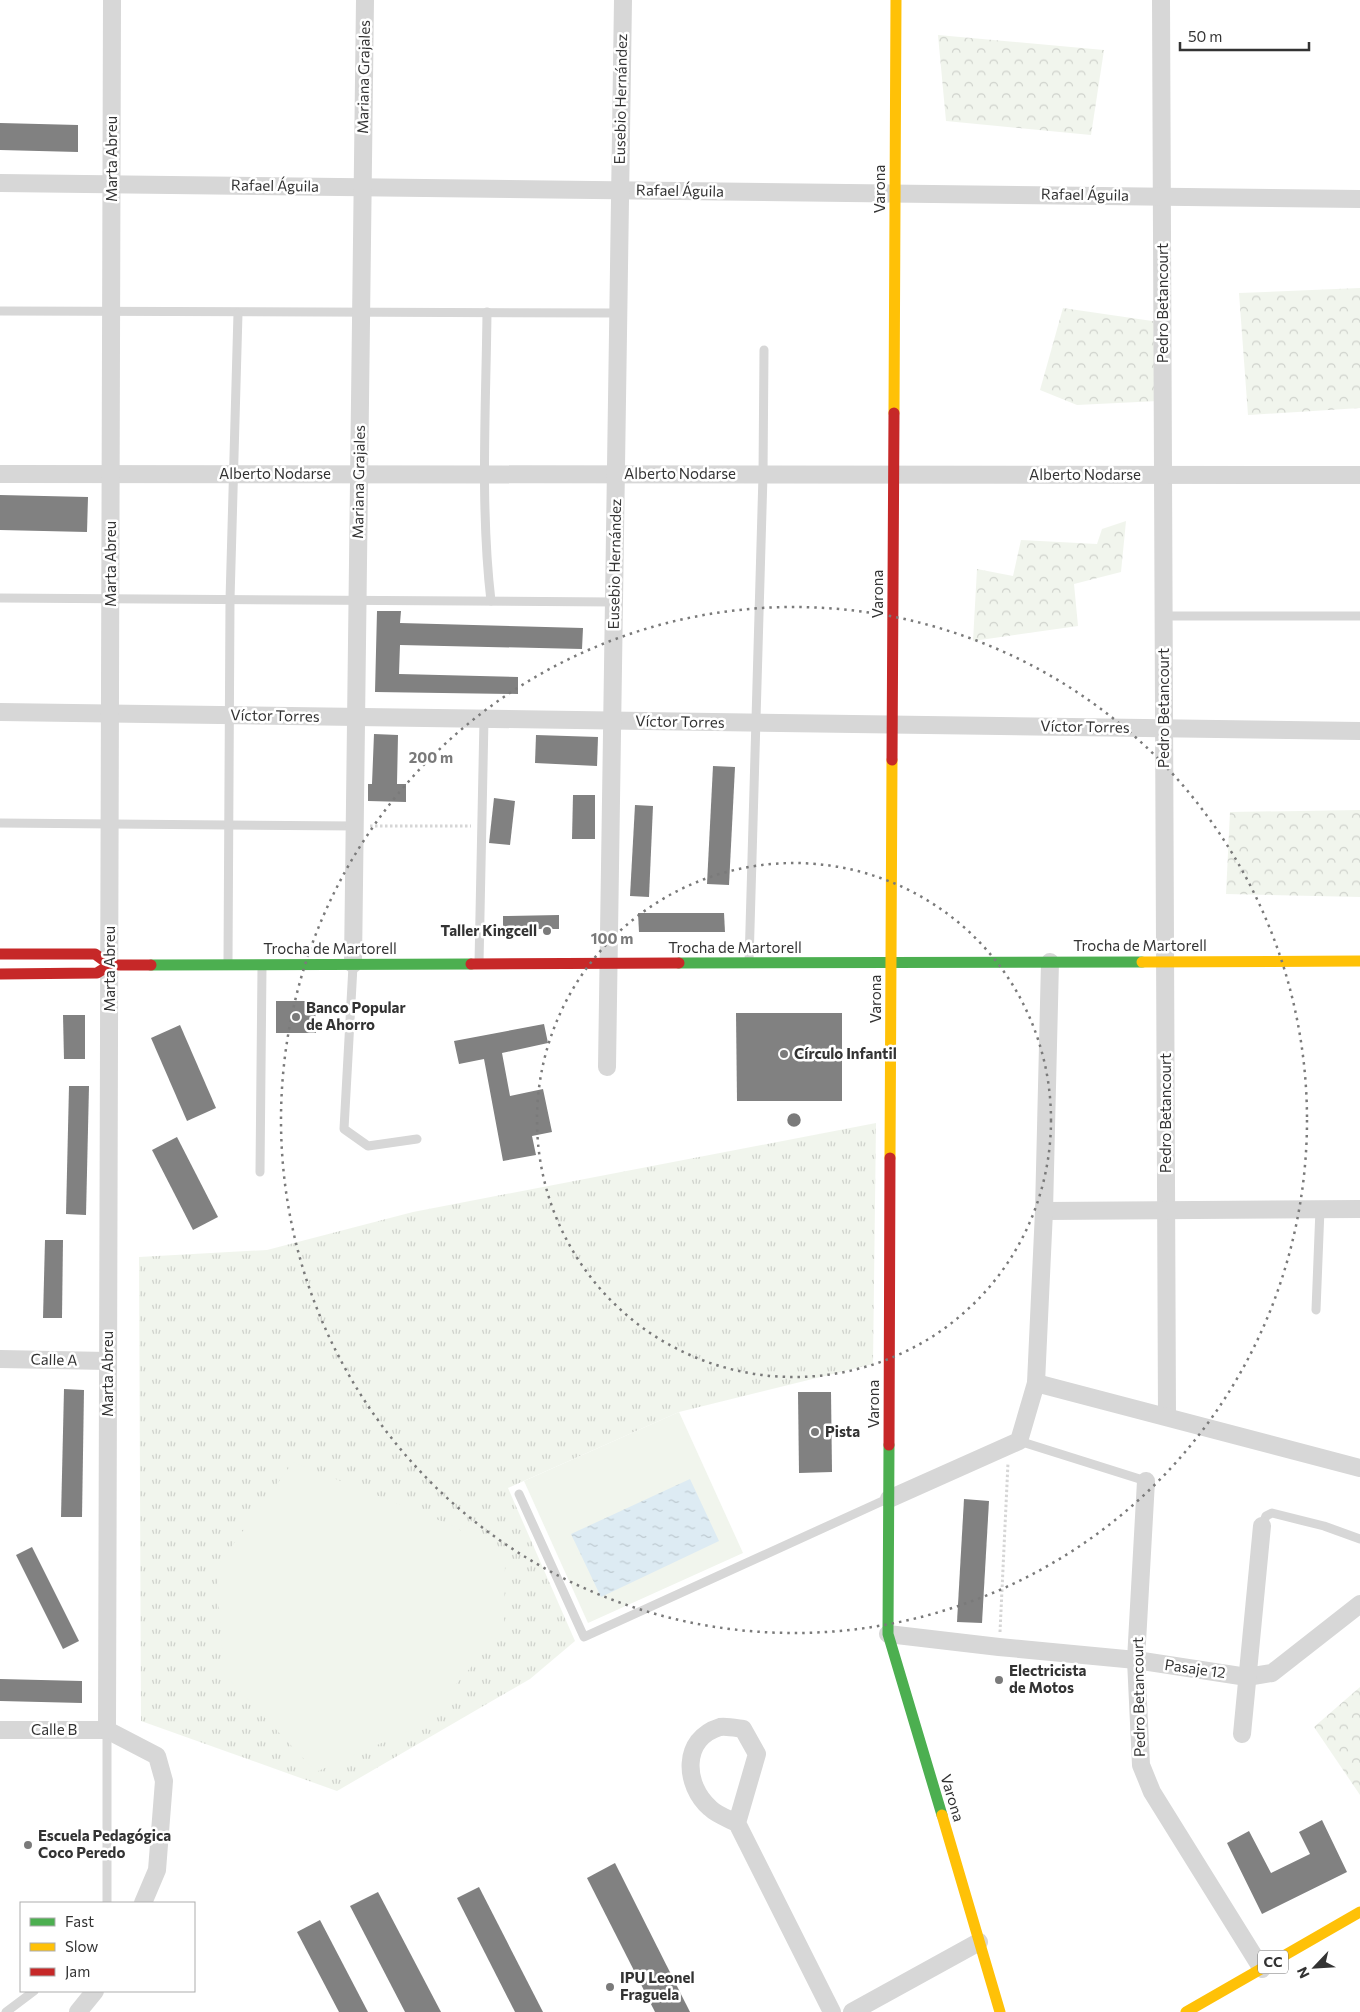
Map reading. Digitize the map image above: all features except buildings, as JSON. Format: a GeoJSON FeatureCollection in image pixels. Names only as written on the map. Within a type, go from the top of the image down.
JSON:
{"type":"FeatureCollection","features":[{"type":"Feature","properties":{"kind":"street","name":"Marta Abreu"},"geometry":{"type":"LineString","coordinates":[[107,1730],[112,0]]}},
{"type":"Feature","properties":{"kind":"street","name":"Mariana Grajales"},"geometry":{"type":"LineString","coordinates":[[353,964],[365,0]]}},
{"type":"Feature","properties":{"kind":"street","name":"Eusebio Hernández"},"geometry":{"type":"LineString","coordinates":[[607,1067],[623,0]]}},
{"type":"Feature","properties":{"kind":"street","name":"Varona"},"geometry":{"type":"LineString","coordinates":[[896,0],[888,1634],[1000,2012]]}},
{"type":"Feature","properties":{"kind":"street","name":"Pedro Betancourt"},"geometry":{"type":"LineString","coordinates":[[1161,0],[1167,1416]]}},
{"type":"Feature","properties":{"kind":"street","name":"Rafael Águila"},"geometry":{"type":"LineString","coordinates":[[0,183],[1360,198]]}},
{"type":"Feature","properties":{"kind":"street","name":"Alberto Nodarse"},"geometry":{"type":"LineString","coordinates":[[0,474],[1360,475]]}},
{"type":"Feature","properties":{"kind":"street","name":"Víctor Torres"},"geometry":{"type":"LineString","coordinates":[[0,712],[1360,731]]}},
{"type":"Feature","properties":{"kind":"street","name":"Trocha de Martorell"},"geometry":{"type":"LineString","coordinates":[[0,954],[95,954],[110,965]]}},
{"type":"Feature","properties":{"kind":"street","name":"Trocha de Martorell"},"geometry":{"type":"LineString","coordinates":[[0,974],[97,973],[110,965],[1360,961]]}},
{"type":"Feature","properties":{"kind":"street"},"geometry":{"type":"LineString","coordinates":[[888,1499],[1014,1444],[1036,1383],[1044,1211],[1050,962]]}},
{"type":"Feature","properties":{"kind":"street"},"geometry":{"type":"LineString","coordinates":[[1044,1211],[1360,1209]]}},
{"type":"Feature","properties":{"kind":"street","name":"Calle A"},"geometry":{"type":"LineString","coordinates":[[0,1359],[108,1361]]}},
{"type":"Feature","properties":{"kind":"street"},"geometry":{"type":"LineString","coordinates":[[1036,1383],[1360,1468]]}},
{"type":"Feature","properties":{"kind":"street","name":"Pedro Betancourt"},"geometry":{"type":"LineString","coordinates":[[1146,1481],[1136,1660],[1141,1765],[1152,1792],[1262,1969]]}},
{"type":"Feature","properties":{"kind":"street"},"geometry":{"type":"LineString","coordinates":[[1242,1734],[1246,1676],[1262,1526]]}},
{"type":"Feature","properties":{"kind":"street","name":"Pasaje 12"},"geometry":{"type":"LineString","coordinates":[[888,1634],[1136,1660],[1246,1676],[1272,1673],[1360,1604]]}},
{"type":"Feature","properties":{"kind":"street"},"geometry":{"type":"LineString","coordinates":[[737,1823],[757,1754],[743,1729],[721,1727],[707,1734],[693,1747],[689,1761],[694,1785],[710,1809],[737,1823],[832,2012]]}},
{"type":"Feature","properties":{"kind":"street","name":"Calle B"},"geometry":{"type":"LineString","coordinates":[[0,1730],[107,1730]]}},
{"type":"Feature","properties":{"kind":"street"},"geometry":{"type":"LineString","coordinates":[[107,1730],[157,1756],[164,1781],[157,1870],[143,1902]]}},
{"type":"Feature","properties":{"kind":"street","name":"CC"},"geometry":{"type":"LineString","coordinates":[[1186,2012],[1360,1912]]}},
{"type":"Feature","properties":{"kind":"street"},"geometry":{"type":"LineString","coordinates":[[852,2012],[979,1942]]}},
{"type":"Feature","properties":{"kind":"street"},"geometry":{"type":"LineString","coordinates":[[78,2012],[94,1992]]}},
{"type":"Feature","properties":{"kind":"lane"},"geometry":{"type":"LineString","coordinates":[[0,311],[618,313]]}},
{"type":"Feature","properties":{"kind":"lane"},"geometry":{"type":"LineString","coordinates":[[487,312],[485,474],[487,571],[491,601]]}},
{"type":"Feature","properties":{"kind":"lane"},"geometry":{"type":"LineString","coordinates":[[228,965],[230,600],[238,313]]}},
{"type":"Feature","properties":{"kind":"lane"},"geometry":{"type":"LineString","coordinates":[[749,963],[763,474],[764,350]]}},
{"type":"Feature","properties":{"kind":"lane"},"geometry":{"type":"LineString","coordinates":[[0,598],[614,602]]}},
{"type":"Feature","properties":{"kind":"lane"},"geometry":{"type":"LineString","coordinates":[[1164,616],[1360,616]]}},
{"type":"Feature","properties":{"kind":"lane"},"geometry":{"type":"LineString","coordinates":[[479,964],[484,719]]}},
{"type":"Feature","properties":{"kind":"lane"},"geometry":{"type":"LineString","coordinates":[[0,823],[354,826]]}},
{"type":"Feature","properties":{"kind":"lane"},"geometry":{"type":"LineString","coordinates":[[260,1172],[262,964]]}},
{"type":"Feature","properties":{"kind":"lane"},"geometry":{"type":"LineString","coordinates":[[353,964],[344,1129],[368,1146],[417,1139]]}},
{"type":"Feature","properties":{"kind":"lane"},"geometry":{"type":"LineString","coordinates":[[1316,1310],[1320,1209]]}},
{"type":"Feature","properties":{"kind":"lane"},"geometry":{"type":"LineString","coordinates":[[1014,1444],[1146,1481]]}},
{"type":"Feature","properties":{"kind":"lane"},"geometry":{"type":"LineString","coordinates":[[519,1494],[584,1637],[888,1499]]}},
{"type":"Feature","properties":{"kind":"lane"},"geometry":{"type":"LineString","coordinates":[[1262,1526],[1266,1516],[1272,1514],[1324,1526],[1360,1539]]}},
{"type":"Feature","properties":{"kind":"lane"},"geometry":{"type":"LineString","coordinates":[[107,1730],[107,1902]]}},
{"type":"Feature","properties":{"kind":"lane"},"geometry":{"type":"LineString","coordinates":[[6,2012],[33,1992]]}},
{"type":"Feature","properties":{"kind":"path"},"geometry":{"type":"LineString","coordinates":[[354,826],[482,826]]}},
{"type":"Feature","properties":{"kind":"path"},"geometry":{"type":"LineString","coordinates":[[1000,1647],[1014,1444]]}},
{"type":"Feature","properties":{"kind":"green space"},"geometry":{"type":"Polygon","coordinates":[[[938,35],[1104,50],[1091,135],[946,121],[938,35]]]}},
{"type":"Feature","properties":{"kind":"green space"},"geometry":{"type":"Polygon","coordinates":[[[1360,288],[1360,408],[1248,415],[1239,293],[1360,288]]]}},
{"type":"Feature","properties":{"kind":"green space"},"geometry":{"type":"Polygon","coordinates":[[[1063,308],[1159,322],[1158,401],[1077,405],[1040,390],[1063,308]]]}},
{"type":"Feature","properties":{"kind":"green space"},"geometry":{"type":"Polygon","coordinates":[[[1126,521],[1121,572],[1074,584],[1078,626],[973,641],[977,569],[1013,576],[1021,540],[1097,544],[1102,529],[1126,521]]]}},
{"type":"Feature","properties":{"kind":"green space"},"geometry":{"type":"Polygon","coordinates":[[[1360,810],[1360,897],[1226,894],[1230,812],[1360,810]]]}},
{"type":"Feature","properties":{"kind":"green space"},"geometry":{"type":"Polygon","coordinates":[[[876,1123],[873,1364],[679,1412],[508,1488],[575,1641],[530,1679],[337,1791],[141,1721],[139,1257],[267,1250],[413,1212],[876,1123]]]}},
{"type":"Feature","properties":{"kind":"green space"},"geometry":{"type":"Polygon","coordinates":[[[679,1412],[743,1553],[588,1623],[524,1481],[679,1412]]]}},
{"type":"Feature","properties":{"kind":"green space"},"geometry":{"type":"Polygon","coordinates":[[[293,1462],[456,1527],[505,1564],[504,1629],[420,1726],[316,1772],[224,1674],[216,1568],[293,1462]]]}},
{"type":"Feature","properties":{"kind":"green space"},"geometry":{"type":"Polygon","coordinates":[[[1360,1687],[1360,1795],[1314,1727],[1360,1687]]]}},
{"type":"Feature","properties":{"kind":"water"},"geometry":{"type":"Polygon","coordinates":[[[690,1479],[719,1541],[601,1597],[571,1534],[690,1479]]]}},
{"type":"Feature","properties":{"kind":"traffic: fast"},"geometry":{"type":"LineString","coordinates":[[679,963],[1142,962]]}},
{"type":"Feature","properties":{"kind":"traffic: fast"},"geometry":{"type":"LineString","coordinates":[[151,965],[471,964]]}},
{"type":"Feature","properties":{"kind":"traffic: fast"},"geometry":{"type":"LineString","coordinates":[[889,1445],[888,1634],[942,1815]]}},
{"type":"Feature","properties":{"kind":"traffic: slow"},"geometry":{"type":"LineString","coordinates":[[894,413],[896,0]]}},
{"type":"Feature","properties":{"kind":"traffic: slow"},"geometry":{"type":"LineString","coordinates":[[890,1158],[892,760]]}},
{"type":"Feature","properties":{"kind":"traffic: slow"},"geometry":{"type":"LineString","coordinates":[[1142,962],[1360,961]]}},
{"type":"Feature","properties":{"kind":"traffic: slow"},"geometry":{"type":"LineString","coordinates":[[942,1815],[1000,2012]]}},
{"type":"Feature","properties":{"kind":"traffic: slow"},"geometry":{"type":"LineString","coordinates":[[1186,2012],[1360,1912]]}},
{"type":"Feature","properties":{"kind":"traffic: jam"},"geometry":{"type":"LineString","coordinates":[[892,760],[894,413]]}},
{"type":"Feature","properties":{"kind":"traffic: jam"},"geometry":{"type":"LineString","coordinates":[[0,954],[95,954],[110,965]]}},
{"type":"Feature","properties":{"kind":"traffic: jam"},"geometry":{"type":"LineString","coordinates":[[471,964],[679,963]]}},
{"type":"Feature","properties":{"kind":"traffic: jam"},"geometry":{"type":"LineString","coordinates":[[0,974],[97,973],[110,965],[151,965]]}},
{"type":"Feature","properties":{"kind":"traffic: jam"},"geometry":{"type":"LineString","coordinates":[[889,1445],[890,1158]]}},
{"type":"Feature","properties":{"kind":"place","name":"Taller Kingcell"},"geometry":{"type":"Point","coordinates":[547,931]}},
{"type":"Feature","properties":{"kind":"place","name":"Banco Popular de Ahorro"},"geometry":{"type":"Point","coordinates":[296,1017]}},
{"type":"Feature","properties":{"kind":"place","name":"Círculo Infantil"},"geometry":{"type":"Point","coordinates":[784,1054]}},
{"type":"Feature","properties":{"kind":"place","name":"Pista"},"geometry":{"type":"Point","coordinates":[815,1432]}},
{"type":"Feature","properties":{"kind":"place","name":"Electricista de Motos"},"geometry":{"type":"Point","coordinates":[999,1680]}},
{"type":"Feature","properties":{"kind":"place","name":"Escuela Pedagógica Coco Peredo"},"geometry":{"type":"Point","coordinates":[28,1845]}},
{"type":"Feature","properties":{"kind":"place","name":"IPU Leonel Fraguela"},"geometry":{"type":"Point","coordinates":[610,1987]}}]}
